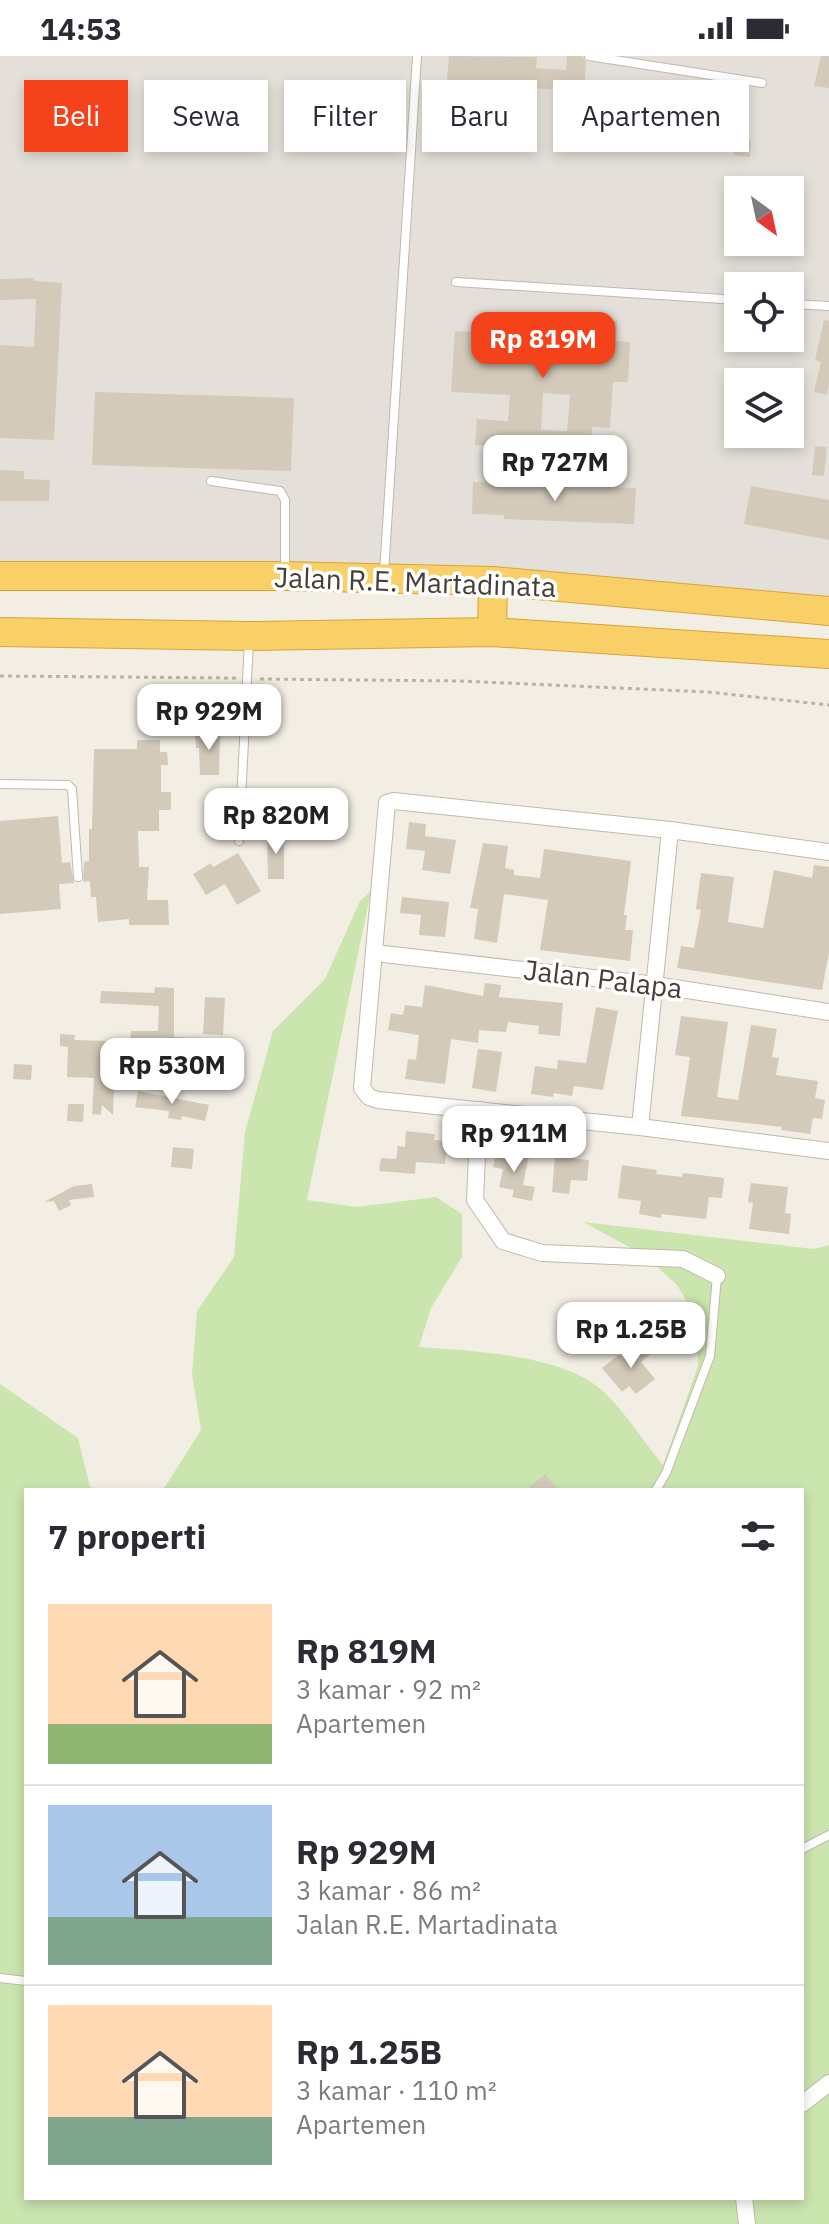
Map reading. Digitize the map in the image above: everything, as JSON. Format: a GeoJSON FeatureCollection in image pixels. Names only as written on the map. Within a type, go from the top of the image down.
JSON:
{"type":"FeatureCollection","features":[{"type":"Feature","properties":{"kind":"highway","name":"Jalan R.E. Martadinata"},"geometry":{"type":"LineString","coordinates":[[0,576],[285,576],[493,581],[829,611]]}},
{"type":"Feature","properties":{"kind":"highway"},"geometry":{"type":"LineString","coordinates":[[492,632],[493,581]]}},
{"type":"Feature","properties":{"kind":"highway","name":"Jalan R.E. Martadinata"},"geometry":{"type":"LineString","coordinates":[[0,632],[249,636],[492,632],[829,654]]}},
{"type":"Feature","properties":{"kind":"street"},"geometry":{"type":"LineString","coordinates":[[829,852],[670,830],[394,801],[387,803],[362,1088],[369,1097],[378,1100],[640,1127],[829,1151]]}},
{"type":"Feature","properties":{"kind":"street"},"geometry":{"type":"LineString","coordinates":[[640,1127],[670,830]]}},
{"type":"Feature","properties":{"kind":"street","name":"Jalan Palapa"},"geometry":{"type":"LineString","coordinates":[[375,953],[655,985],[829,1012]]}},
{"type":"Feature","properties":{"kind":"street"},"geometry":{"type":"LineString","coordinates":[[479,1110],[475,1200],[503,1241],[542,1253],[683,1259],[717,1276]]}},
{"type":"Feature","properties":{"kind":"street"},"geometry":{"type":"LineString","coordinates":[[804,2102],[829,2083]]}},
{"type":"Feature","properties":{"kind":"street"},"geometry":{"type":"LineString","coordinates":[[744,2200],[747,2224]]}},
{"type":"Feature","properties":{"kind":"lane"},"geometry":{"type":"LineString","coordinates":[[383,578],[417,56]]}},
{"type":"Feature","properties":{"kind":"lane"},"geometry":{"type":"LineString","coordinates":[[589,56],[762,83]]}},
{"type":"Feature","properties":{"kind":"lane"},"geometry":{"type":"LineString","coordinates":[[456,282],[724,299]]}},
{"type":"Feature","properties":{"kind":"lane"},"geometry":{"type":"LineString","coordinates":[[804,305],[829,306]]}},
{"type":"Feature","properties":{"kind":"lane"},"geometry":{"type":"LineString","coordinates":[[211,481],[280,491],[285,500],[285,576]]}},
{"type":"Feature","properties":{"kind":"lane"},"geometry":{"type":"LineString","coordinates":[[239,841],[249,636]]}},
{"type":"Feature","properties":{"kind":"lane"},"geometry":{"type":"LineString","coordinates":[[0,784],[68,785],[72,789],[78,877]]}},
{"type":"Feature","properties":{"kind":"lane"},"geometry":{"type":"LineString","coordinates":[[657,1488],[666,1473],[710,1356],[717,1276]]}},
{"type":"Feature","properties":{"kind":"lane"},"geometry":{"type":"LineString","coordinates":[[804,1848],[829,1835]]}},
{"type":"Feature","properties":{"kind":"lane"},"geometry":{"type":"LineString","coordinates":[[0,1978],[24,1981]]}},
{"type":"Feature","properties":{"kind":"path"},"geometry":{"type":"LineString","coordinates":[[0,676],[461,681],[708,692],[829,705]]}},
{"type":"Feature","properties":{"kind":"shaded area"},"geometry":{"type":"Polygon","coordinates":[[[0,56],[829,56],[829,599],[799,594],[446,568],[0,569],[0,56]]]}},
{"type":"Feature","properties":{"kind":"green space"},"geometry":{"type":"Polygon","coordinates":[[[371,891],[307,1200],[357,1207],[436,1197],[462,1214],[462,1257],[431,1308],[419,1347],[516,1357],[542,1362],[587,1379],[612,1400],[663,1465],[698,1366],[696,1317],[677,1285],[644,1255],[583,1222],[814,1249],[829,1245],[829,2224],[0,2224],[0,1384],[78,1438],[92,1488],[24,1488],[24,2200],[804,2200],[804,1488],[163,1488],[201,1430],[192,1374],[197,1311],[234,1257],[245,1132],[273,1031],[325,979],[360,901],[371,891]]]}},
{"type":"Feature","properties":{"kind":"building"},"geometry":{"type":"Polygon","coordinates":[[[449,56],[537,57],[536,68],[566,70],[567,56],[582,56],[586,62],[585,80],[553,80],[553,90],[537,88],[537,80],[447,80],[449,56]]]}},
{"type":"Feature","properties":{"kind":"building"},"geometry":{"type":"Polygon","coordinates":[[[821,56],[829,56],[829,88],[814,86],[821,56]]]}},
{"type":"Feature","properties":{"kind":"building"},"geometry":{"type":"Polygon","coordinates":[[[751,140],[750,157],[734,155],[734,152],[749,152],[751,140]]]}},
{"type":"Feature","properties":{"kind":"building"},"geometry":{"type":"Polygon","coordinates":[[[34,278],[34,281],[62,283],[54,440],[0,438],[0,345],[34,347],[36,299],[0,300],[0,279],[34,278]]]}},
{"type":"Feature","properties":{"kind":"building"},"geometry":{"type":"Polygon","coordinates":[[[517,316],[549,317],[548,338],[577,339],[578,319],[617,321],[616,341],[630,342],[628,382],[613,382],[610,428],[592,427],[591,446],[534,442],[533,448],[475,445],[477,419],[508,421],[510,395],[451,392],[455,331],[515,335],[517,316]],[[543,393],[541,430],[567,431],[570,395],[543,393]]]}},
{"type":"Feature","properties":{"kind":"building"},"geometry":{"type":"Polygon","coordinates":[[[824,320],[829,321],[827,395],[814,392],[821,362],[815,360],[824,320]]]}},
{"type":"Feature","properties":{"kind":"building"},"geometry":{"type":"Polygon","coordinates":[[[95,392],[294,398],[291,471],[92,465],[95,392]]]}},
{"type":"Feature","properties":{"kind":"building"},"geometry":{"type":"Polygon","coordinates":[[[815,446],[827,447],[824,476],[812,475],[815,446]]]}},
{"type":"Feature","properties":{"kind":"building"},"geometry":{"type":"Polygon","coordinates":[[[0,470],[24,471],[24,479],[50,480],[49,501],[0,501],[0,470]]]}},
{"type":"Feature","properties":{"kind":"building"},"geometry":{"type":"Polygon","coordinates":[[[473,482],[636,488],[634,524],[504,519],[504,515],[472,514],[473,482]]]}},
{"type":"Feature","properties":{"kind":"building"},"geometry":{"type":"Polygon","coordinates":[[[751,486],[829,500],[829,540],[744,524],[751,486]]]}},
{"type":"Feature","properties":{"kind":"building"},"geometry":{"type":"Polygon","coordinates":[[[195,732],[220,732],[219,775],[200,775],[195,732]]]}},
{"type":"Feature","properties":{"kind":"building"},"geometry":{"type":"Polygon","coordinates":[[[137,740],[160,740],[160,752],[167,752],[168,765],[161,765],[161,792],[171,792],[171,810],[159,810],[159,831],[138,831],[139,867],[149,867],[147,900],[168,900],[169,925],[129,925],[129,919],[98,922],[96,897],[91,897],[90,881],[83,882],[84,862],[89,861],[89,829],[92,829],[94,749],[137,749],[137,740]]]}},
{"type":"Feature","properties":{"kind":"building"},"geometry":{"type":"Polygon","coordinates":[[[261,803],[279,805],[276,831],[259,829],[261,803]]]}},
{"type":"Feature","properties":{"kind":"building"},"geometry":{"type":"Polygon","coordinates":[[[58,816],[62,863],[70,862],[74,883],[59,884],[61,909],[0,914],[0,821],[58,816]]]}},
{"type":"Feature","properties":{"kind":"building"},"geometry":{"type":"Polygon","coordinates":[[[409,822],[426,824],[425,836],[456,840],[450,874],[422,870],[425,851],[406,849],[409,822]]]}},
{"type":"Feature","properties":{"kind":"building"},"geometry":{"type":"Polygon","coordinates":[[[267,834],[284,834],[284,879],[268,879],[267,834]]]}},
{"type":"Feature","properties":{"kind":"building"},"geometry":{"type":"Polygon","coordinates":[[[483,843],[508,846],[505,868],[514,870],[514,875],[540,878],[544,849],[631,861],[624,915],[627,915],[625,930],[633,930],[630,961],[540,950],[548,900],[504,894],[497,943],[474,939],[478,909],[470,908],[483,843]]]}},
{"type":"Feature","properties":{"kind":"building"},"geometry":{"type":"Polygon","coordinates":[[[238,853],[261,891],[237,905],[225,884],[206,895],[193,874],[238,853]]]}},
{"type":"Feature","properties":{"kind":"building"},"geometry":{"type":"Polygon","coordinates":[[[814,865],[829,867],[829,952],[822,990],[677,968],[681,946],[694,948],[701,910],[696,909],[701,873],[734,877],[728,922],[763,928],[774,870],[812,878],[814,865]]]}},
{"type":"Feature","properties":{"kind":"building"},"geometry":{"type":"Polygon","coordinates":[[[402,897],[449,902],[445,937],[419,935],[421,915],[400,913],[402,897]]]}},
{"type":"Feature","properties":{"kind":"building"},"geometry":{"type":"Polygon","coordinates":[[[485,983],[501,985],[499,997],[563,1003],[560,1036],[538,1034],[539,1026],[508,1022],[506,1032],[479,1030],[478,1043],[451,1039],[445,1084],[405,1079],[408,1059],[416,1060],[419,1035],[388,1030],[391,1013],[403,1015],[405,1005],[422,1007],[425,985],[483,996],[485,983]]]}},
{"type":"Feature","properties":{"kind":"building"},"geometry":{"type":"Polygon","coordinates":[[[155,987],[174,988],[174,1037],[203,1038],[202,1079],[165,1075],[169,1049],[130,1045],[131,1031],[158,1031],[159,1006],[100,1003],[101,991],[154,993],[155,987]]]}},
{"type":"Feature","properties":{"kind":"building"},"geometry":{"type":"Polygon","coordinates":[[[205,997],[225,998],[223,1035],[203,1034],[205,997]]]}},
{"type":"Feature","properties":{"kind":"building"},"geometry":{"type":"Polygon","coordinates":[[[596,1007],[618,1011],[603,1090],[574,1086],[572,1096],[531,1094],[535,1066],[557,1069],[558,1060],[586,1063],[596,1007]]]}},
{"type":"Feature","properties":{"kind":"building"},"geometry":{"type":"Polygon","coordinates":[[[681,1016],[728,1022],[717,1097],[738,1100],[751,1025],[777,1029],[772,1057],[779,1058],[776,1075],[818,1081],[815,1098],[825,1100],[822,1119],[813,1118],[810,1134],[781,1130],[782,1127],[681,1116],[690,1057],[675,1055],[681,1016]]]}},
{"type":"Feature","properties":{"kind":"building"},"geometry":{"type":"Polygon","coordinates":[[[60,1034],[75,1035],[74,1040],[107,1041],[105,1085],[114,1086],[113,1115],[102,1105],[101,1115],[92,1114],[94,1078],[67,1077],[68,1047],[60,1046],[60,1034]]]}},
{"type":"Feature","properties":{"kind":"building"},"geometry":{"type":"Polygon","coordinates":[[[478,1049],[502,1052],[496,1092],[472,1088],[478,1049]]]}},
{"type":"Feature","properties":{"kind":"building"},"geometry":{"type":"Polygon","coordinates":[[[14,1064],[32,1065],[31,1080],[13,1079],[14,1064]]]}},
{"type":"Feature","properties":{"kind":"building"},"geometry":{"type":"Polygon","coordinates":[[[138,1091],[209,1105],[205,1121],[182,1116],[181,1120],[168,1118],[169,1111],[135,1107],[138,1091]]]}},
{"type":"Feature","properties":{"kind":"building"},"geometry":{"type":"Polygon","coordinates":[[[68,1104],[84,1104],[83,1122],[67,1121],[68,1104]]]}},
{"type":"Feature","properties":{"kind":"building"},"geometry":{"type":"Polygon","coordinates":[[[406,1131],[435,1134],[434,1140],[447,1141],[445,1164],[416,1162],[415,1174],[379,1171],[381,1158],[396,1159],[398,1146],[405,1147],[406,1131]]]}},
{"type":"Feature","properties":{"kind":"building"},"geometry":{"type":"Polygon","coordinates":[[[173,1147],[194,1149],[192,1169],[171,1167],[173,1147]]]}},
{"type":"Feature","properties":{"kind":"building"},"geometry":{"type":"Polygon","coordinates":[[[497,1149],[529,1156],[523,1185],[535,1187],[532,1201],[512,1197],[514,1190],[499,1187],[503,1169],[493,1167],[497,1149]]]}},
{"type":"Feature","properties":{"kind":"building"},"geometry":{"type":"Polygon","coordinates":[[[555,1156],[589,1160],[587,1181],[571,1180],[569,1194],[552,1192],[555,1156]]]}},
{"type":"Feature","properties":{"kind":"building"},"geometry":{"type":"Polygon","coordinates":[[[622,1165],[657,1170],[656,1174],[682,1177],[683,1173],[724,1178],[722,1198],[709,1197],[706,1219],[639,1214],[641,1201],[618,1198],[622,1165]]]}},
{"type":"Feature","properties":{"kind":"building"},"geometry":{"type":"Polygon","coordinates":[[[751,1183],[788,1187],[785,1213],[791,1214],[789,1234],[749,1229],[753,1203],[748,1202],[751,1183]]]}},
{"type":"Feature","properties":{"kind":"building"},"geometry":{"type":"Polygon","coordinates":[[[92,1184],[94,1197],[69,1200],[71,1205],[59,1211],[54,1201],[44,1202],[74,1186],[92,1184]]]}},
{"type":"Feature","properties":{"kind":"building"},"geometry":{"type":"Polygon","coordinates":[[[643,1342],[652,1353],[641,1362],[655,1379],[636,1394],[629,1386],[622,1392],[602,1368],[620,1354],[623,1358],[643,1342]]]}},
{"type":"Feature","properties":{"kind":"building"},"geometry":{"type":"Polygon","coordinates":[[[545,1474],[556,1488],[528,1488],[545,1474]]]}}]}
